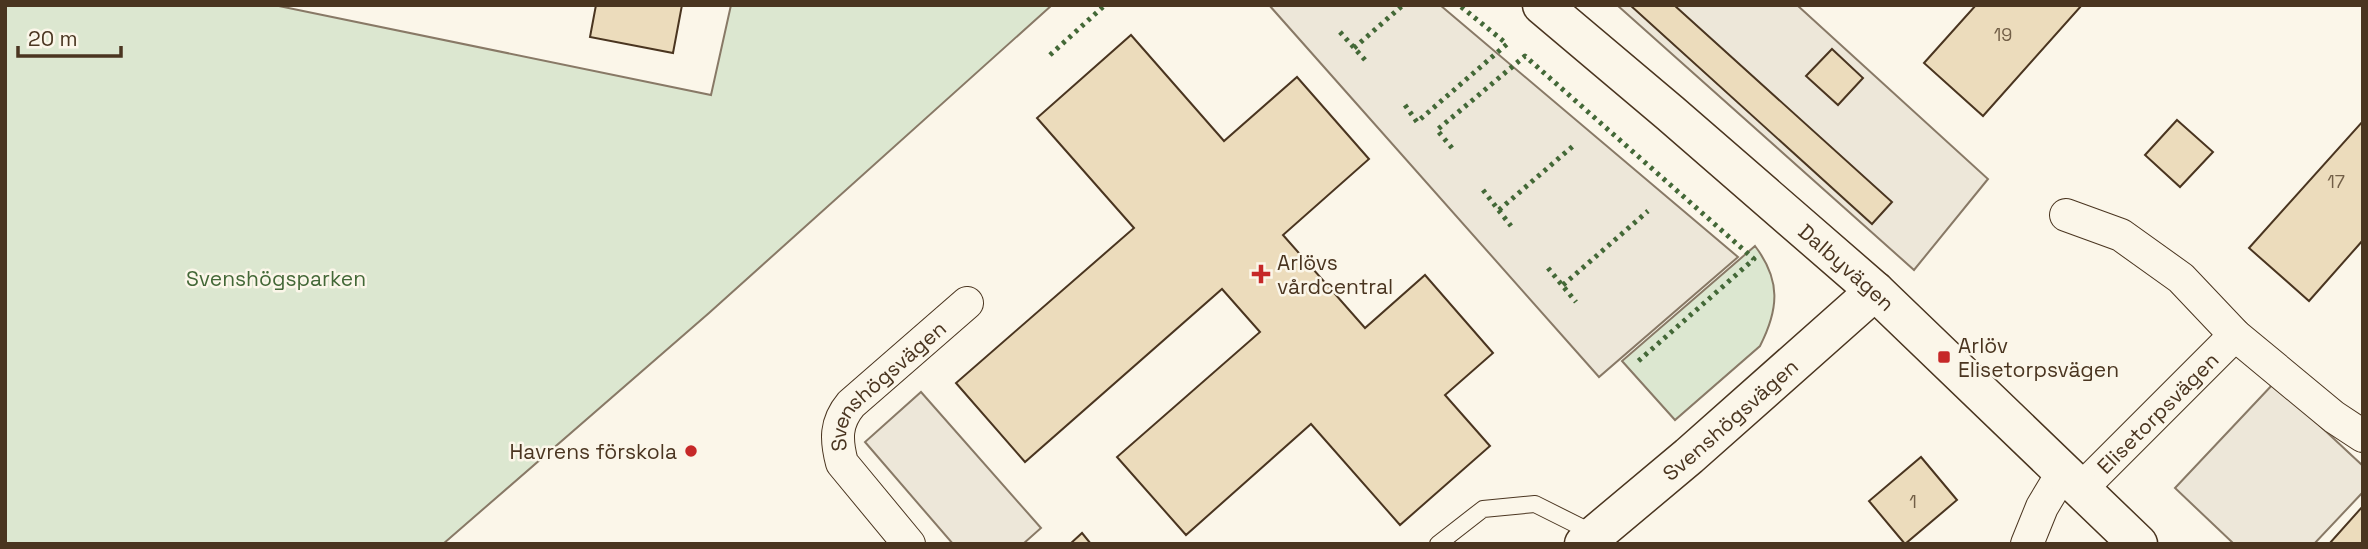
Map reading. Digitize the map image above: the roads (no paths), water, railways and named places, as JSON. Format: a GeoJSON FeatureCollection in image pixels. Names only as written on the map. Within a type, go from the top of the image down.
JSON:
{"type":"FeatureCollection","features":[{"type":"Feature","properties":{"kind":"street","name":"Dalbyvägen"},"geometry":{"type":"LineString","coordinates":[[1542,5],[1875,291],[2138,544]]}},
{"type":"Feature","properties":{"kind":"street","name":"Elisetorpsvägen"},"geometry":{"type":"LineString","coordinates":[[2066,215],[2121,235],[2181,278],[2235,335],[2334,417],[2363,436]]}},
{"type":"Feature","properties":{"kind":"street","name":"Svenshögsvägen"},"geometry":{"type":"LineString","coordinates":[[1589,539],[1699,447],[1875,291]]}},
{"type":"Feature","properties":{"kind":"street","name":"Svenshögsvägen"},"geometry":{"type":"LineString","coordinates":[[909,544],[842,463],[837,428],[842,415],[851,404],[967,303]]}},
{"type":"Feature","properties":{"kind":"street","name":"Elisetorpsvägen"},"geometry":{"type":"LineString","coordinates":[[2027,544],[2042,507],[2235,335]]}},
{"type":"Feature","properties":{"kind":"lane"},"geometry":{"type":"LineString","coordinates":[[1438,544],[1483,509],[1535,504],[1589,539]]}},
{"type":"Feature","properties":{"kind":"place","name":"Arlövs vårdcentral"},"geometry":{"type":"Point","coordinates":[1261,274]}},
{"type":"Feature","properties":{"kind":"place","name":"Arlöv Elisetorpsvägen"},"geometry":{"type":"Point","coordinates":[1944,357]}},
{"type":"Feature","properties":{"kind":"place","name":"Havrens förskola"},"geometry":{"type":"Point","coordinates":[691,451]}},
{"type":"Feature","properties":{"kind":"park label","name":"Svenshögsparken"},"geometry":{"type":"Point","coordinates":[276,278]}}]}
